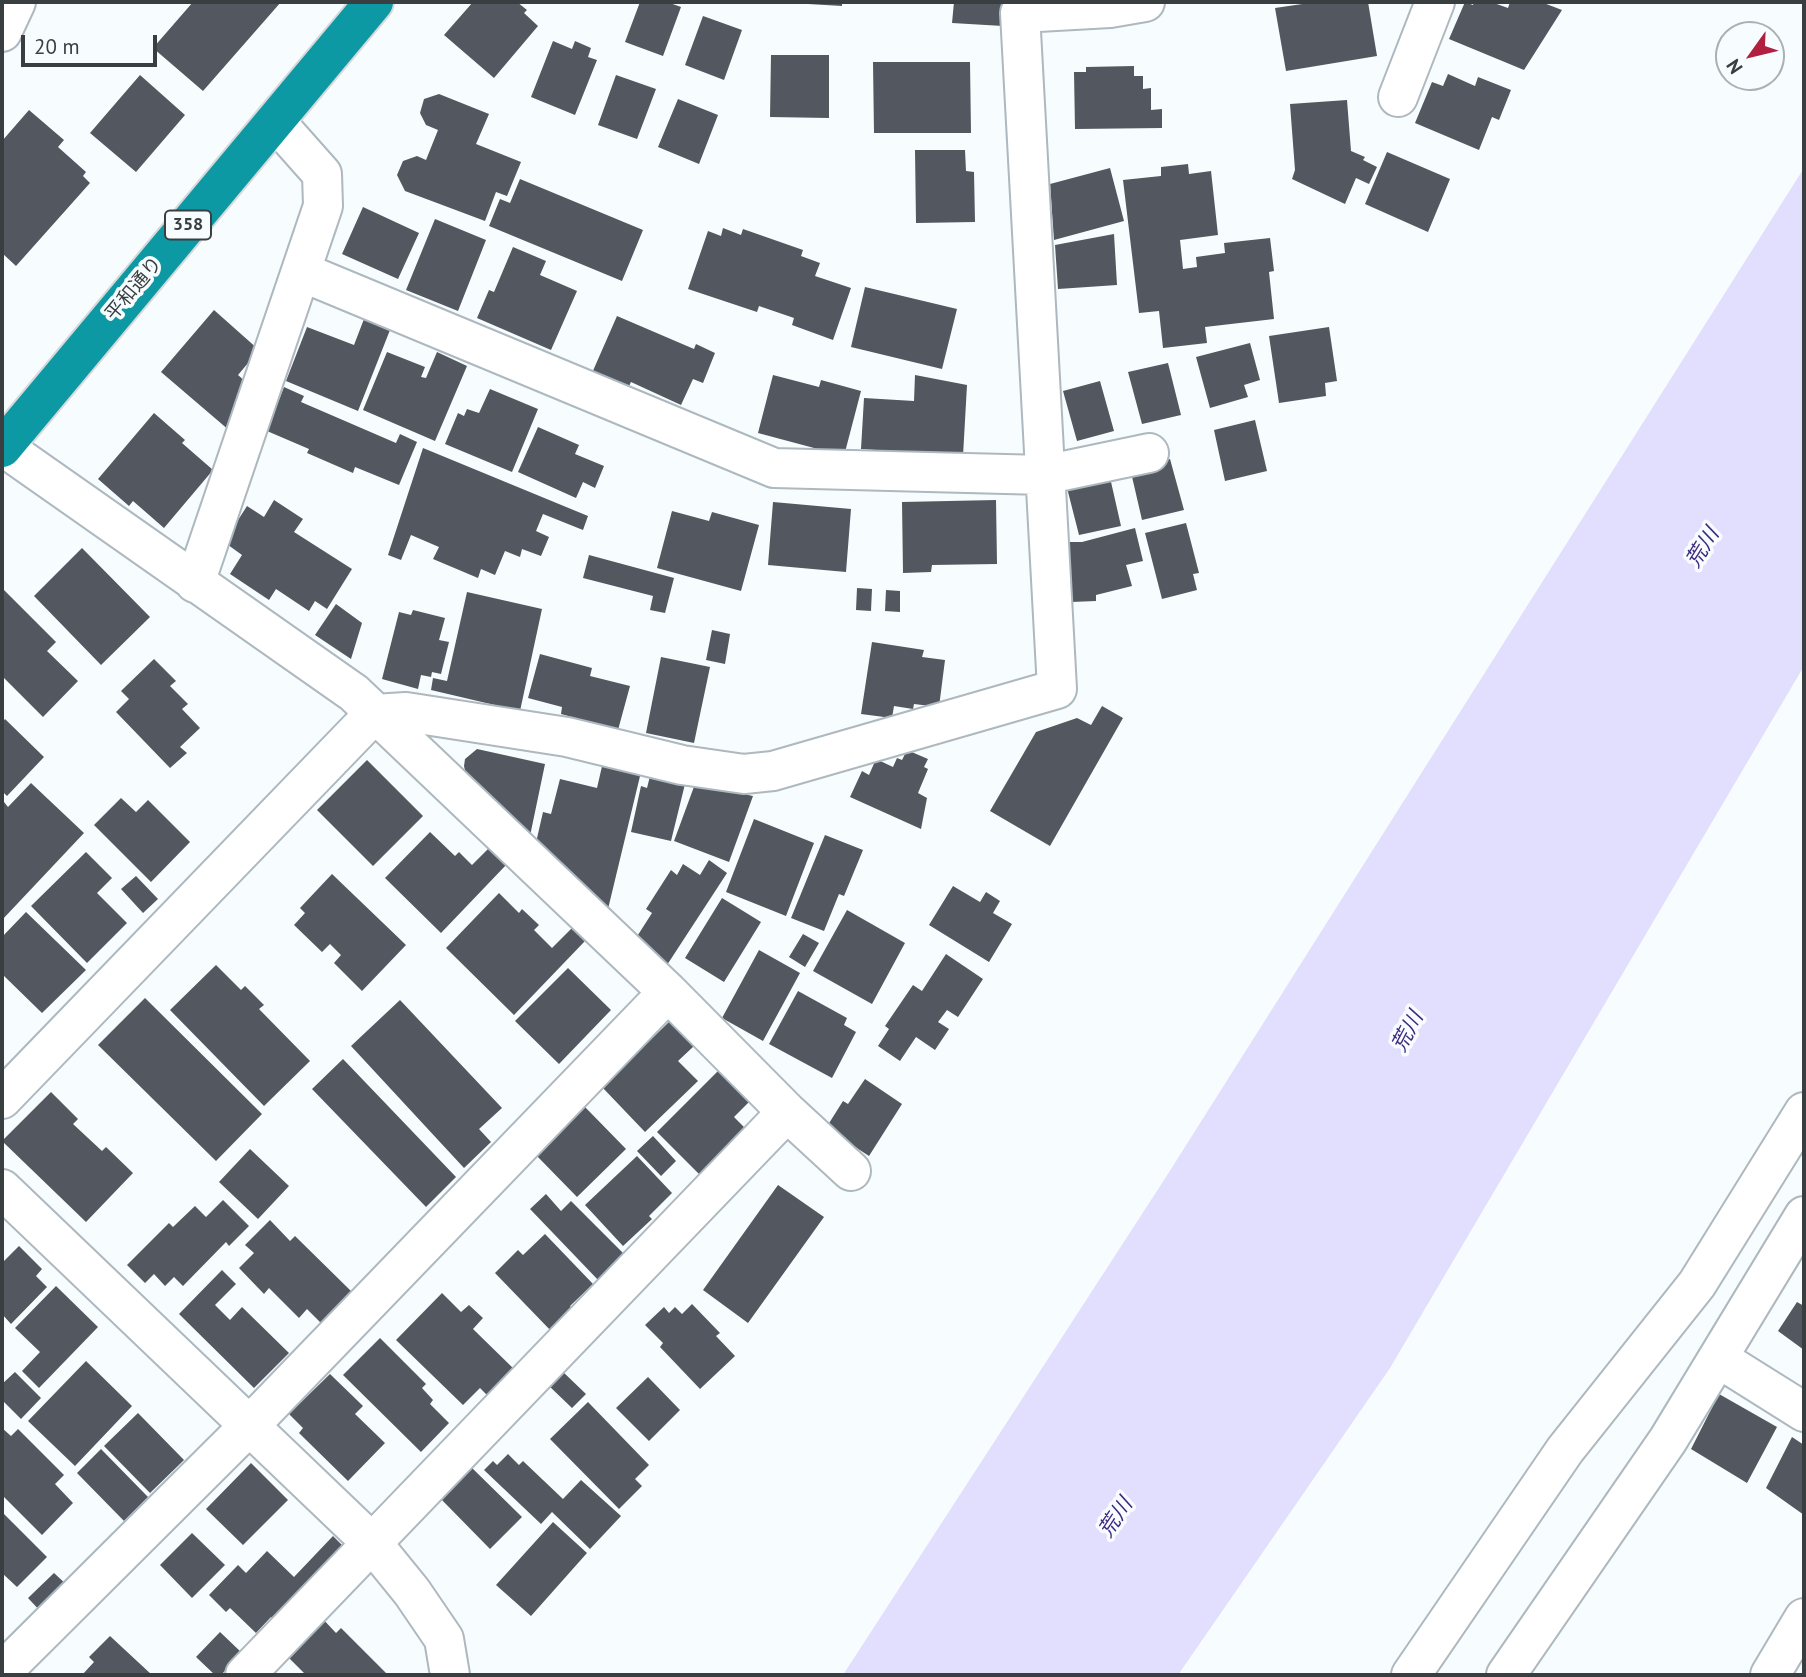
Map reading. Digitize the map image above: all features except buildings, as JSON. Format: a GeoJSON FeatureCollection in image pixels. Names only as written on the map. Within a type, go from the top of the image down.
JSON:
{"type":"FeatureCollection","features":[{"type":"Feature","properties":{"kind":"highway","name":"平和通り"},"geometry":{"type":"LineString","coordinates":[[2,447],[374,2]]}},
{"type":"Feature","properties":{"kind":"street"},"geometry":{"type":"LineString","coordinates":[[2,32],[16,2]]}},
{"type":"Feature","properties":{"kind":"street"},"geometry":{"type":"LineString","coordinates":[[1398,97],[1435,2]]}},
{"type":"Feature","properties":{"kind":"street"},"geometry":{"type":"LineString","coordinates":[[2,1099],[374,713],[406,712],[567,737],[682,765],[744,774],[773,771],[1057,690],[1020,13],[1121,4]]}},
{"type":"Feature","properties":{"kind":"street"},"geometry":{"type":"LineString","coordinates":[[195,583],[323,206],[322,174],[275,121]]}},
{"type":"Feature","properties":{"kind":"street"},"geometry":{"type":"LineString","coordinates":[[302,272],[774,468],[1044,475],[1149,453]]}},
{"type":"Feature","properties":{"kind":"street"},"geometry":{"type":"LineString","coordinates":[[2,447],[354,693],[668,992],[787,1112],[851,1171]]}},
{"type":"Feature","properties":{"kind":"street"},"geometry":{"type":"LineString","coordinates":[[2,1672],[250,1425],[668,992]]}},
{"type":"Feature","properties":{"kind":"street"},"geometry":{"type":"LineString","coordinates":[[245,1675],[787,1112]]}},
{"type":"Feature","properties":{"kind":"street"},"geometry":{"type":"LineString","coordinates":[[1411,1675],[1565,1450],[1696,1284],[1804,1112]]}},
{"type":"Feature","properties":{"kind":"street"},"geometry":{"type":"LineString","coordinates":[[2,1189],[373,1544],[412,1591],[444,1639],[450,1675]]}},
{"type":"Feature","properties":{"kind":"street"},"geometry":{"type":"LineString","coordinates":[[1506,1675],[1668,1440],[1804,1216]]}},
{"type":"Feature","properties":{"kind":"street"},"geometry":{"type":"LineString","coordinates":[[1718,1358],[1804,1412]]}},
{"type":"Feature","properties":{"kind":"street"},"geometry":{"type":"LineString","coordinates":[[1770,1675],[1804,1618]]}},
{"type":"Feature","properties":{"kind":"water","name":"荒川"},"geometry":{"type":"Polygon","coordinates":[[[1804,168],[1804,666],[1390,1368],[1178,1675],[843,1675],[1166,1177],[1804,168]]]}}]}
